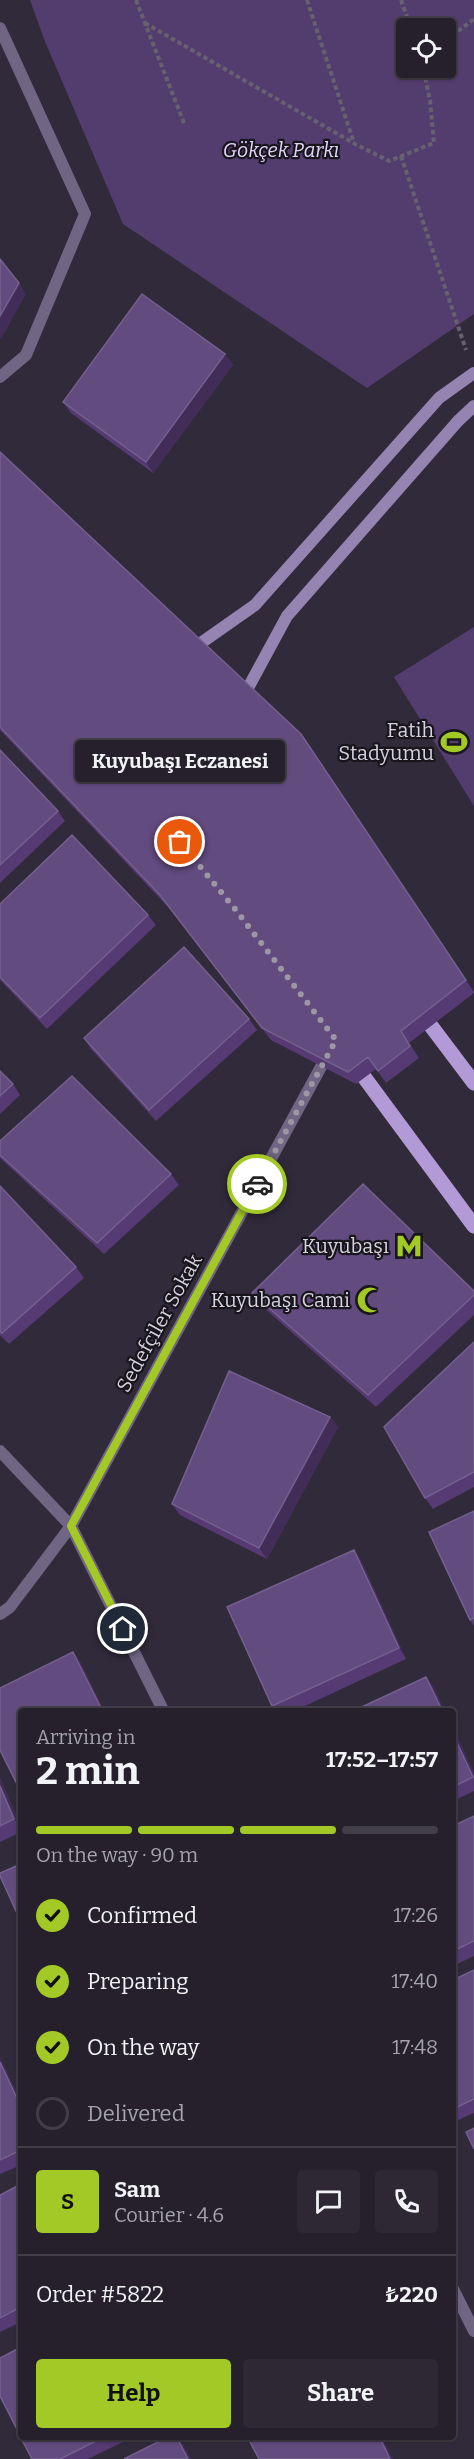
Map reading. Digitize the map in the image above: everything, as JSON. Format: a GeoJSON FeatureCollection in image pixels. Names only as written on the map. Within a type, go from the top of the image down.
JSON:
{"type":"FeatureCollection","features":[{"type":"Feature","properties":{"kind":"main road"},"geometry":{"type":"LineString","coordinates":[[406,993],[474,1083]]}},
{"type":"Feature","properties":{"kind":"main road"},"geometry":{"type":"LineString","coordinates":[[336,1040],[474,1226]]}},
{"type":"Feature","properties":{"kind":"street"},"geometry":{"type":"LineString","coordinates":[[0,28],[85,214],[26,355],[0,378]]}},
{"type":"Feature","properties":{"kind":"street"},"geometry":{"type":"LineString","coordinates":[[177,660],[255,605],[439,398],[474,374]]}},
{"type":"Feature","properties":{"kind":"street"},"geometry":{"type":"LineString","coordinates":[[235,712],[287,616],[458,421],[474,406]]}},
{"type":"Feature","properties":{"kind":"street","name":"Sedefçiler Sokak"},"geometry":{"type":"LineString","coordinates":[[0,1614],[10,1607],[71,1526],[336,1040]]}},
{"type":"Feature","properties":{"kind":"street"},"geometry":{"type":"LineString","coordinates":[[0,1451],[71,1526],[162,1708]]}},
{"type":"Feature","properties":{"kind":"street"},"geometry":{"type":"LineString","coordinates":[[456,2295],[474,2331]]}},
{"type":"Feature","properties":{"kind":"path"},"geometry":{"type":"LineString","coordinates":[[136,0],[184,123]]}},
{"type":"Feature","properties":{"kind":"path"},"geometry":{"type":"LineString","coordinates":[[307,0],[355,144]]}},
{"type":"Feature","properties":{"kind":"path"},"geometry":{"type":"LineString","coordinates":[[400,0],[407,18]]}},
{"type":"Feature","properties":{"kind":"path"},"geometry":{"type":"LineString","coordinates":[[456,32],[474,19]]}},
{"type":"Feature","properties":{"kind":"path"},"geometry":{"type":"LineString","coordinates":[[145,23],[355,144],[389,161],[434,143],[430,100],[425,78]]}},
{"type":"Feature","properties":{"kind":"path"},"geometry":{"type":"LineString","coordinates":[[402,156],[474,374]]}},
{"type":"Feature","properties":{"kind":"green space","name":"Gökçek Parkı"},"geometry":{"type":"Polygon","coordinates":[[[30,0],[474,0],[474,314],[367,388],[123,224],[44,39],[30,0]]]}},
{"type":"Feature","properties":{"kind":"green space","name":"Fatih Stadyumu"},"geometry":{"type":"Polygon","coordinates":[[[474,627],[474,806],[394,677],[474,627]]]}},
{"type":"Feature","properties":{"kind":"building"},"geometry":{"type":"Polygon","coordinates":[[[0,259],[19,283],[0,316],[0,259]]]}},
{"type":"Feature","properties":{"kind":"building"},"geometry":{"type":"Polygon","coordinates":[[[142,294],[225,354],[146,462],[63,402],[142,294]]]}},
{"type":"Feature","properties":{"kind":"building"},"geometry":{"type":"Polygon","coordinates":[[[0,452],[301,734],[466,980],[401,1031],[410,1046],[378,1071],[368,1057],[348,1072],[262,1028],[160,895],[0,727],[0,452]]]}},
{"type":"Feature","properties":{"kind":"building"},"geometry":{"type":"Polygon","coordinates":[[[0,750],[58,811],[0,865],[0,750]]]}},
{"type":"Feature","properties":{"kind":"building"},"geometry":{"type":"Polygon","coordinates":[[[72,835],[148,915],[40,1018],[0,977],[0,904],[72,835]]]}},
{"type":"Feature","properties":{"kind":"building"},"geometry":{"type":"Polygon","coordinates":[[[184,947],[249,1019],[149,1110],[84,1038],[184,947]]]}},
{"type":"Feature","properties":{"kind":"building"},"geometry":{"type":"Polygon","coordinates":[[[0,1071],[13,1084],[0,1096],[0,1071]]]}},
{"type":"Feature","properties":{"kind":"building"},"geometry":{"type":"Polygon","coordinates":[[[72,1076],[171,1174],[97,1243],[0,1155],[0,1141],[72,1076]]]}},
{"type":"Feature","properties":{"kind":"building","name":"Kuyubaşı Cami"},"geometry":{"type":"Polygon","coordinates":[[[363,1184],[474,1291],[474,1295],[368,1395],[252,1293],[363,1184]]]}},
{"type":"Feature","properties":{"kind":"building"},"geometry":{"type":"Polygon","coordinates":[[[0,1186],[76,1267],[2,1333],[0,1332],[0,1186]]]}},
{"type":"Feature","properties":{"kind":"building"},"geometry":{"type":"Polygon","coordinates":[[[474,1342],[474,1472],[425,1498],[384,1427],[474,1342]]]}},
{"type":"Feature","properties":{"kind":"building"},"geometry":{"type":"Polygon","coordinates":[[[229,1371],[330,1417],[259,1548],[172,1504],[229,1371]]]}},
{"type":"Feature","properties":{"kind":"building"},"geometry":{"type":"Polygon","coordinates":[[[474,1511],[474,1618],[470,1620],[429,1532],[474,1511]]]}},
{"type":"Feature","properties":{"kind":"building"},"geometry":{"type":"Polygon","coordinates":[[[354,1550],[399,1648],[272,1706],[227,1607],[354,1550]]]}},
{"type":"Feature","properties":{"kind":"building"},"geometry":{"type":"Polygon","coordinates":[[[73,1652],[101,1708],[18,1708],[18,1786],[0,1750],[0,1688],[73,1652]]]}},
{"type":"Feature","properties":{"kind":"building"},"geometry":{"type":"Polygon","coordinates":[[[426,1677],[441,1708],[360,1708],[426,1677]]]}},
{"type":"Feature","properties":{"kind":"building"},"geometry":{"type":"Polygon","coordinates":[[[456,1740],[473,1777],[456,1786],[456,1740]]]}},
{"type":"Feature","properties":{"kind":"building"},"geometry":{"type":"Polygon","coordinates":[[[0,1786],[14,1819],[0,1826],[0,1786]]]}},
{"type":"Feature","properties":{"kind":"building"},"geometry":{"type":"Polygon","coordinates":[[[474,1816],[474,1941],[456,1950],[456,1825],[474,1816]]]}},
{"type":"Feature","properties":{"kind":"building"},"geometry":{"type":"Polygon","coordinates":[[[18,1865],[18,1915],[0,1876],[0,1873],[18,1865]]]}},
{"type":"Feature","properties":{"kind":"building"},"geometry":{"type":"Polygon","coordinates":[[[474,1970],[474,2099],[456,2108],[456,1979],[474,1970]]]}},
{"type":"Feature","properties":{"kind":"building"},"geometry":{"type":"Polygon","coordinates":[[[0,2062],[18,2101],[18,2151],[0,2160],[0,2062]]]}},
{"type":"Feature","properties":{"kind":"building"},"geometry":{"type":"Polygon","coordinates":[[[474,2128],[474,2149],[466,2132],[474,2128]]]}},
{"type":"Feature","properties":{"kind":"building"},"geometry":{"type":"Polygon","coordinates":[[[18,2186],[18,2309],[0,2318],[0,2195],[18,2186]]]}},
{"type":"Feature","properties":{"kind":"building"},"geometry":{"type":"Polygon","coordinates":[[[18,2349],[18,2431],[0,2396],[0,2358],[18,2349]]]}},
{"type":"Feature","properties":{"kind":"building"},"geometry":{"type":"Polygon","coordinates":[[[22,2440],[98,2440],[60,2459],[32,2459],[22,2440]]]}},
{"type":"Feature","properties":{"kind":"building"},"geometry":{"type":"Polygon","coordinates":[[[162,2440],[178,2440],[188,2459],[124,2459],[162,2440]]]}},
{"type":"Feature","properties":{"kind":"building"},"geometry":{"type":"Polygon","coordinates":[[[249,2440],[381,2440],[390,2459],[259,2459],[249,2440]]]}},
{"type":"Feature","properties":{"kind":"way so far"},"geometry":{"type":"LineString","coordinates":[[180,842],[336,1040],[257,1184]]}},
{"type":"Feature","properties":{"kind":"place","name":"Fatih Stadyumu"},"geometry":{"type":"Point","coordinates":[454,742]}},
{"type":"Feature","properties":{"kind":"place","name":"Kuyubaşı Eczanesi"},"geometry":{"type":"Point","coordinates":[180,842]}},
{"type":"Feature","properties":{"kind":"place","name":"Kuyubaşı"},"geometry":{"type":"Point","coordinates":[409,1246]}},
{"type":"Feature","properties":{"kind":"place","name":"Kuyubaşı Cami"},"geometry":{"type":"Point","coordinates":[370,1300]}},
{"type":"Feature","properties":{"kind":"route"},"geometry":{"type":"LineString","coordinates":[[123,1629],[71,1526],[257,1184]]}}]}
